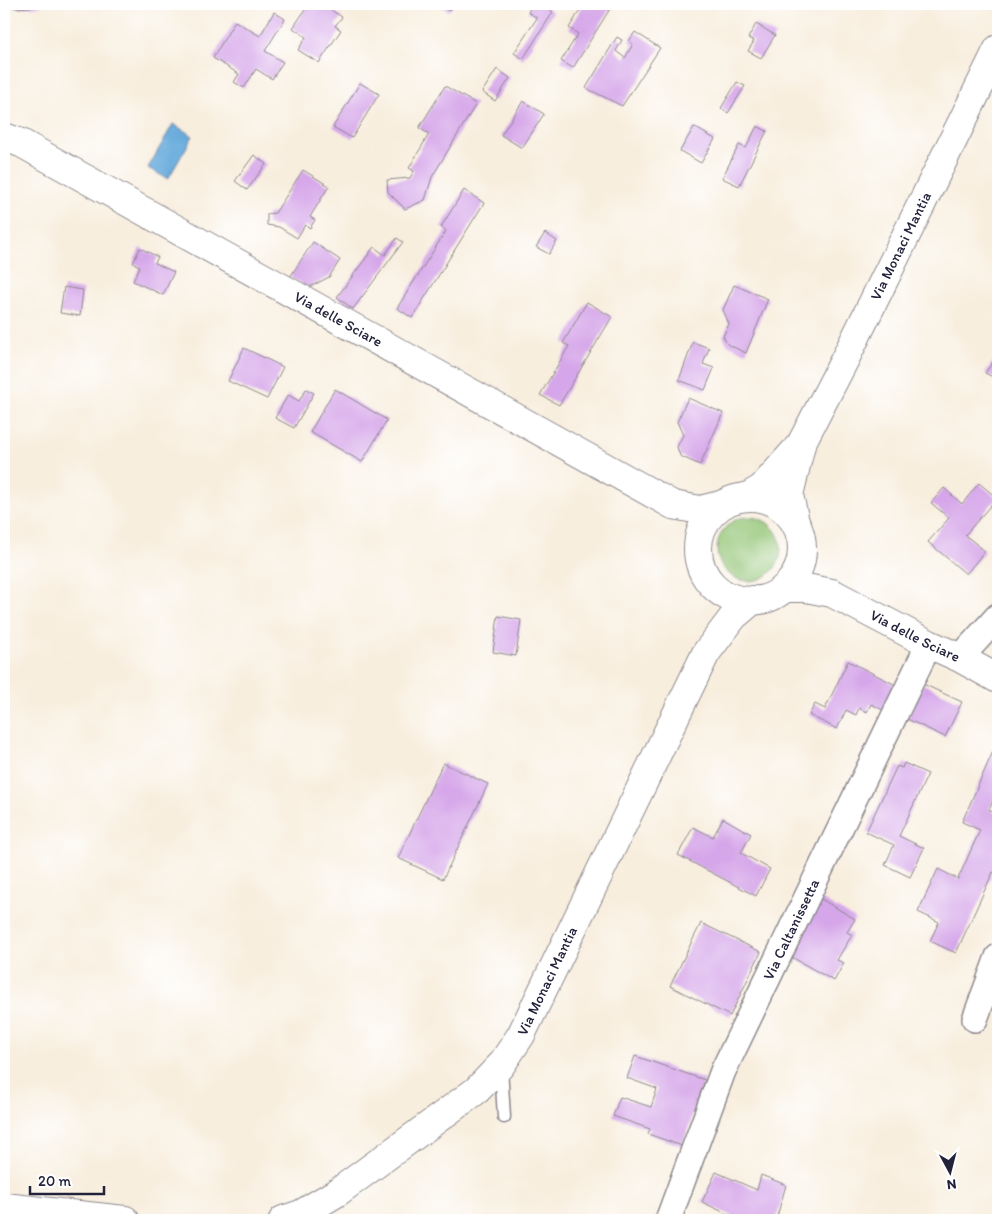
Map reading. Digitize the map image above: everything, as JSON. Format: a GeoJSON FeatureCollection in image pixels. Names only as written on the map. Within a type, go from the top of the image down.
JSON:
{"type":"FeatureCollection","features":[{"type":"Feature","properties":{"kind":"street","name":"Via Monaci Mantia"},"geometry":{"type":"LineString","coordinates":[[736,500],[762,488],[801,444],[998,49]]}},
{"type":"Feature","properties":{"kind":"street","name":"Via delle Sciare"},"geometry":{"type":"LineString","coordinates":[[4,137],[21,142],[673,505],[700,510],[736,500]]}},
{"type":"Feature","properties":{"kind":"street","name":"Via Monaci Mantia"},"geometry":{"type":"LineString","coordinates":[[799,534],[790,495],[801,444]]}},
{"type":"Feature","properties":{"kind":"street"},"geometry":{"type":"LineString","coordinates":[[764,498],[778,505],[790,516],[799,534],[798,569],[784,588],[769,597],[753,600],[730,596],[710,582],[700,560],[698,544],[706,521],[736,500],[764,498]]}},
{"type":"Feature","properties":{"kind":"street","name":"Via delle Sciare"},"geometry":{"type":"LineString","coordinates":[[673,505],[690,526],[698,544]]}},
{"type":"Feature","properties":{"kind":"street","name":"Via delle Sciare"},"geometry":{"type":"LineString","coordinates":[[799,534],[815,571],[832,593]]}},
{"type":"Feature","properties":{"kind":"street","name":"Via Monaci Mantia"},"geometry":{"type":"LineString","coordinates":[[706,653],[712,609],[710,582]]}},
{"type":"Feature","properties":{"kind":"street","name":"Via delle Sciare"},"geometry":{"type":"LineString","coordinates":[[784,588],[806,588],[832,593],[998,679]]}},
{"type":"Feature","properties":{"kind":"street","name":"Via Monaci Mantia"},"geometry":{"type":"LineString","coordinates":[[283,1220],[301,1214],[338,1192],[470,1096],[501,1065],[521,1035],[706,653],[734,616],[753,600]]}},
{"type":"Feature","properties":{"kind":"street"},"geometry":{"type":"LineString","coordinates":[[960,658],[998,616]]}},
{"type":"Feature","properties":{"kind":"street","name":"Via Caltanissetta"},"geometry":{"type":"LineString","coordinates":[[668,1220],[723,1071],[929,644]]}},
{"type":"Feature","properties":{"kind":"street"},"geometry":{"type":"LineString","coordinates":[[975,1018],[998,957]]}},
{"type":"Feature","properties":{"kind":"street"},"geometry":{"type":"LineString","coordinates":[[4,1207],[125,1220]]}},
{"type":"Feature","properties":{"kind":"lane"},"geometry":{"type":"LineString","coordinates":[[501,1065],[504,1117]]}},
{"type":"Feature","properties":{"kind":"green space"},"geometry":{"type":"Polygon","coordinates":[[[749,517],[767,522],[772,526],[776,531],[781,549],[776,567],[772,572],[767,576],[749,581],[731,576],[726,572],[722,567],[717,549],[722,531],[726,526],[731,522],[749,517]]]}},
{"type":"Feature","properties":{"kind":"water"},"geometry":{"type":"Polygon","coordinates":[[[173,124],[193,136],[168,179],[148,168],[173,124]]]}},
{"type":"Feature","properties":{"kind":"building"},"geometry":{"type":"Polygon","coordinates":[[[4,4],[41,4],[42,6],[17,8],[4,4]]]}},
{"type":"Feature","properties":{"kind":"building"},"geometry":{"type":"Polygon","coordinates":[[[309,4],[322,4],[342,17],[335,26],[341,30],[319,63],[298,50],[306,37],[293,28],[309,4]]]}},
{"type":"Feature","properties":{"kind":"building"},"geometry":{"type":"Polygon","coordinates":[[[438,4],[454,4],[449,11],[438,4]]]}},
{"type":"Feature","properties":{"kind":"building"},"geometry":{"type":"Polygon","coordinates":[[[526,4],[542,4],[553,12],[523,59],[514,53],[537,18],[528,12],[531,7],[526,4]]]}},
{"type":"Feature","properties":{"kind":"building"},"geometry":{"type":"Polygon","coordinates":[[[584,4],[613,4],[573,68],[561,61],[578,34],[569,28],[584,4]]]}},
{"type":"Feature","properties":{"kind":"building"},"geometry":{"type":"Polygon","coordinates":[[[274,12],[285,19],[265,51],[283,62],[272,79],[256,69],[244,88],[234,82],[239,74],[213,58],[235,21],[260,36],[274,12]]]}},
{"type":"Feature","properties":{"kind":"building"},"geometry":{"type":"Polygon","coordinates":[[[756,24],[775,35],[761,58],[748,51],[754,41],[748,38],[756,24]]]}},
{"type":"Feature","properties":{"kind":"building"},"geometry":{"type":"Polygon","coordinates":[[[635,32],[660,48],[622,106],[586,88],[617,37],[622,40],[616,51],[625,58],[633,44],[629,41],[635,32]]]}},
{"type":"Feature","properties":{"kind":"building"},"geometry":{"type":"Polygon","coordinates":[[[497,69],[510,78],[495,101],[482,92],[497,69]]]}},
{"type":"Feature","properties":{"kind":"building"},"geometry":{"type":"Polygon","coordinates":[[[737,82],[745,86],[728,113],[721,108],[737,82]]]}},
{"type":"Feature","properties":{"kind":"building"},"geometry":{"type":"Polygon","coordinates":[[[360,83],[379,94],[352,138],[333,127],[360,83]]]}},
{"type":"Feature","properties":{"kind":"building"},"geometry":{"type":"Polygon","coordinates":[[[445,86],[476,104],[432,177],[425,200],[405,209],[388,192],[387,180],[410,178],[414,171],[409,168],[429,134],[419,128],[445,86]]]}},
{"type":"Feature","properties":{"kind":"building"},"geometry":{"type":"Polygon","coordinates":[[[523,101],[544,114],[522,148],[501,135],[523,101]]]}},
{"type":"Feature","properties":{"kind":"building"},"geometry":{"type":"Polygon","coordinates":[[[757,126],[767,131],[739,186],[722,178],[739,145],[746,148],[757,126]]]}},
{"type":"Feature","properties":{"kind":"building"},"geometry":{"type":"Polygon","coordinates":[[[694,127],[715,139],[701,163],[680,151],[694,127]]]}},
{"type":"Feature","properties":{"kind":"building"},"geometry":{"type":"Polygon","coordinates":[[[254,155],[266,164],[247,190],[235,181],[254,155]]]}},
{"type":"Feature","properties":{"kind":"building"},"geometry":{"type":"Polygon","coordinates":[[[303,170],[329,186],[310,217],[315,220],[310,228],[305,225],[297,238],[279,227],[267,225],[267,214],[275,213],[303,170]]]}},
{"type":"Feature","properties":{"kind":"building"},"geometry":{"type":"Polygon","coordinates":[[[464,190],[484,203],[412,318],[397,308],[446,231],[441,227],[464,190]]]}},
{"type":"Feature","properties":{"kind":"building"},"geometry":{"type":"Polygon","coordinates":[[[545,233],[557,241],[549,254],[536,247],[545,233]]]}},
{"type":"Feature","properties":{"kind":"building"},"geometry":{"type":"Polygon","coordinates":[[[397,238],[403,242],[353,309],[337,297],[374,247],[385,255],[397,238]]]}},
{"type":"Feature","properties":{"kind":"building"},"geometry":{"type":"Polygon","coordinates":[[[313,242],[340,260],[329,277],[308,288],[290,277],[313,242]]]}},
{"type":"Feature","properties":{"kind":"building"},"geometry":{"type":"Polygon","coordinates":[[[140,248],[158,257],[155,263],[174,272],[163,295],[133,281],[140,266],[133,263],[140,248]]]}},
{"type":"Feature","properties":{"kind":"building"},"geometry":{"type":"Polygon","coordinates":[[[734,285],[768,299],[746,353],[727,344],[723,336],[729,324],[723,310],[734,285]]]}},
{"type":"Feature","properties":{"kind":"building"},"geometry":{"type":"Polygon","coordinates":[[[64,287],[83,290],[80,316],[60,313],[64,287]]]}},
{"type":"Feature","properties":{"kind":"building"},"geometry":{"type":"Polygon","coordinates":[[[587,302],[612,317],[559,405],[540,395],[569,346],[563,343],[587,302]]]}},
{"type":"Feature","properties":{"kind":"building"},"geometry":{"type":"Polygon","coordinates":[[[693,342],[709,348],[703,364],[714,368],[705,390],[679,380],[693,342]]]}},
{"type":"Feature","properties":{"kind":"building"},"geometry":{"type":"Polygon","coordinates":[[[244,348],[283,367],[267,399],[228,381],[244,348]]]}},
{"type":"Feature","properties":{"kind":"building"},"geometry":{"type":"Polygon","coordinates":[[[998,355],[998,374],[995,378],[985,373],[998,355]]]}},
{"type":"Feature","properties":{"kind":"building"},"geometry":{"type":"Polygon","coordinates":[[[306,389],[314,393],[294,428],[275,418],[288,395],[299,401],[306,389]]]}},
{"type":"Feature","properties":{"kind":"building"},"geometry":{"type":"Polygon","coordinates":[[[335,389],[387,420],[362,462],[310,432],[335,389]]]}},
{"type":"Feature","properties":{"kind":"building"},"geometry":{"type":"Polygon","coordinates":[[[688,398],[723,413],[700,465],[680,456],[677,447],[683,435],[677,422],[688,398]]]}},
{"type":"Feature","properties":{"kind":"building"},"geometry":{"type":"Polygon","coordinates":[[[979,483],[997,498],[965,535],[985,551],[966,574],[928,542],[949,518],[931,503],[944,488],[962,504],[979,483]]]}},
{"type":"Feature","properties":{"kind":"building"},"geometry":{"type":"Polygon","coordinates":[[[498,616],[521,620],[516,656],[493,652],[498,616]]]}},
{"type":"Feature","properties":{"kind":"building"},"geometry":{"type":"Polygon","coordinates":[[[848,661],[896,685],[883,710],[871,704],[867,712],[859,708],[856,715],[846,710],[837,729],[809,715],[815,704],[825,709],[848,661]]]}},
{"type":"Feature","properties":{"kind":"building"},"geometry":{"type":"Polygon","coordinates":[[[923,684],[962,702],[945,737],[907,719],[923,684]]]}},
{"type":"Feature","properties":{"kind":"building"},"geometry":{"type":"Polygon","coordinates":[[[998,740],[998,789],[989,810],[998,814],[998,874],[993,872],[956,953],[930,941],[939,922],[918,912],[938,869],[958,879],[980,830],[962,822],[998,740]]]}},
{"type":"Feature","properties":{"kind":"building"},"geometry":{"type":"Polygon","coordinates":[[[443,763],[488,784],[443,879],[398,858],[443,763]]]}},
{"type":"Feature","properties":{"kind":"building"},"geometry":{"type":"Polygon","coordinates":[[[904,763],[928,774],[899,836],[924,848],[910,877],[885,865],[894,845],[866,832],[897,766],[902,768],[904,763]]]}},
{"type":"Feature","properties":{"kind":"building"},"geometry":{"type":"Polygon","coordinates":[[[723,818],[751,834],[741,853],[770,869],[756,896],[678,855],[693,827],[713,837],[723,818]]]}},
{"type":"Feature","properties":{"kind":"building"},"geometry":{"type":"Polygon","coordinates":[[[821,899],[855,919],[847,932],[852,935],[837,960],[844,963],[834,981],[788,955],[821,899]]]}},
{"type":"Feature","properties":{"kind":"building"},"geometry":{"type":"Polygon","coordinates":[[[701,923],[761,952],[730,1016],[670,986],[701,923]]]}},
{"type":"Feature","properties":{"kind":"building"},"geometry":{"type":"Polygon","coordinates":[[[635,1056],[705,1080],[682,1146],[648,1134],[650,1129],[613,1116],[620,1097],[651,1107],[657,1089],[627,1078],[635,1056]]]}},
{"type":"Feature","properties":{"kind":"building"},"geometry":{"type":"Polygon","coordinates":[[[716,1172],[757,1190],[761,1175],[786,1185],[776,1220],[740,1220],[702,1202],[716,1172]]]}}]}
